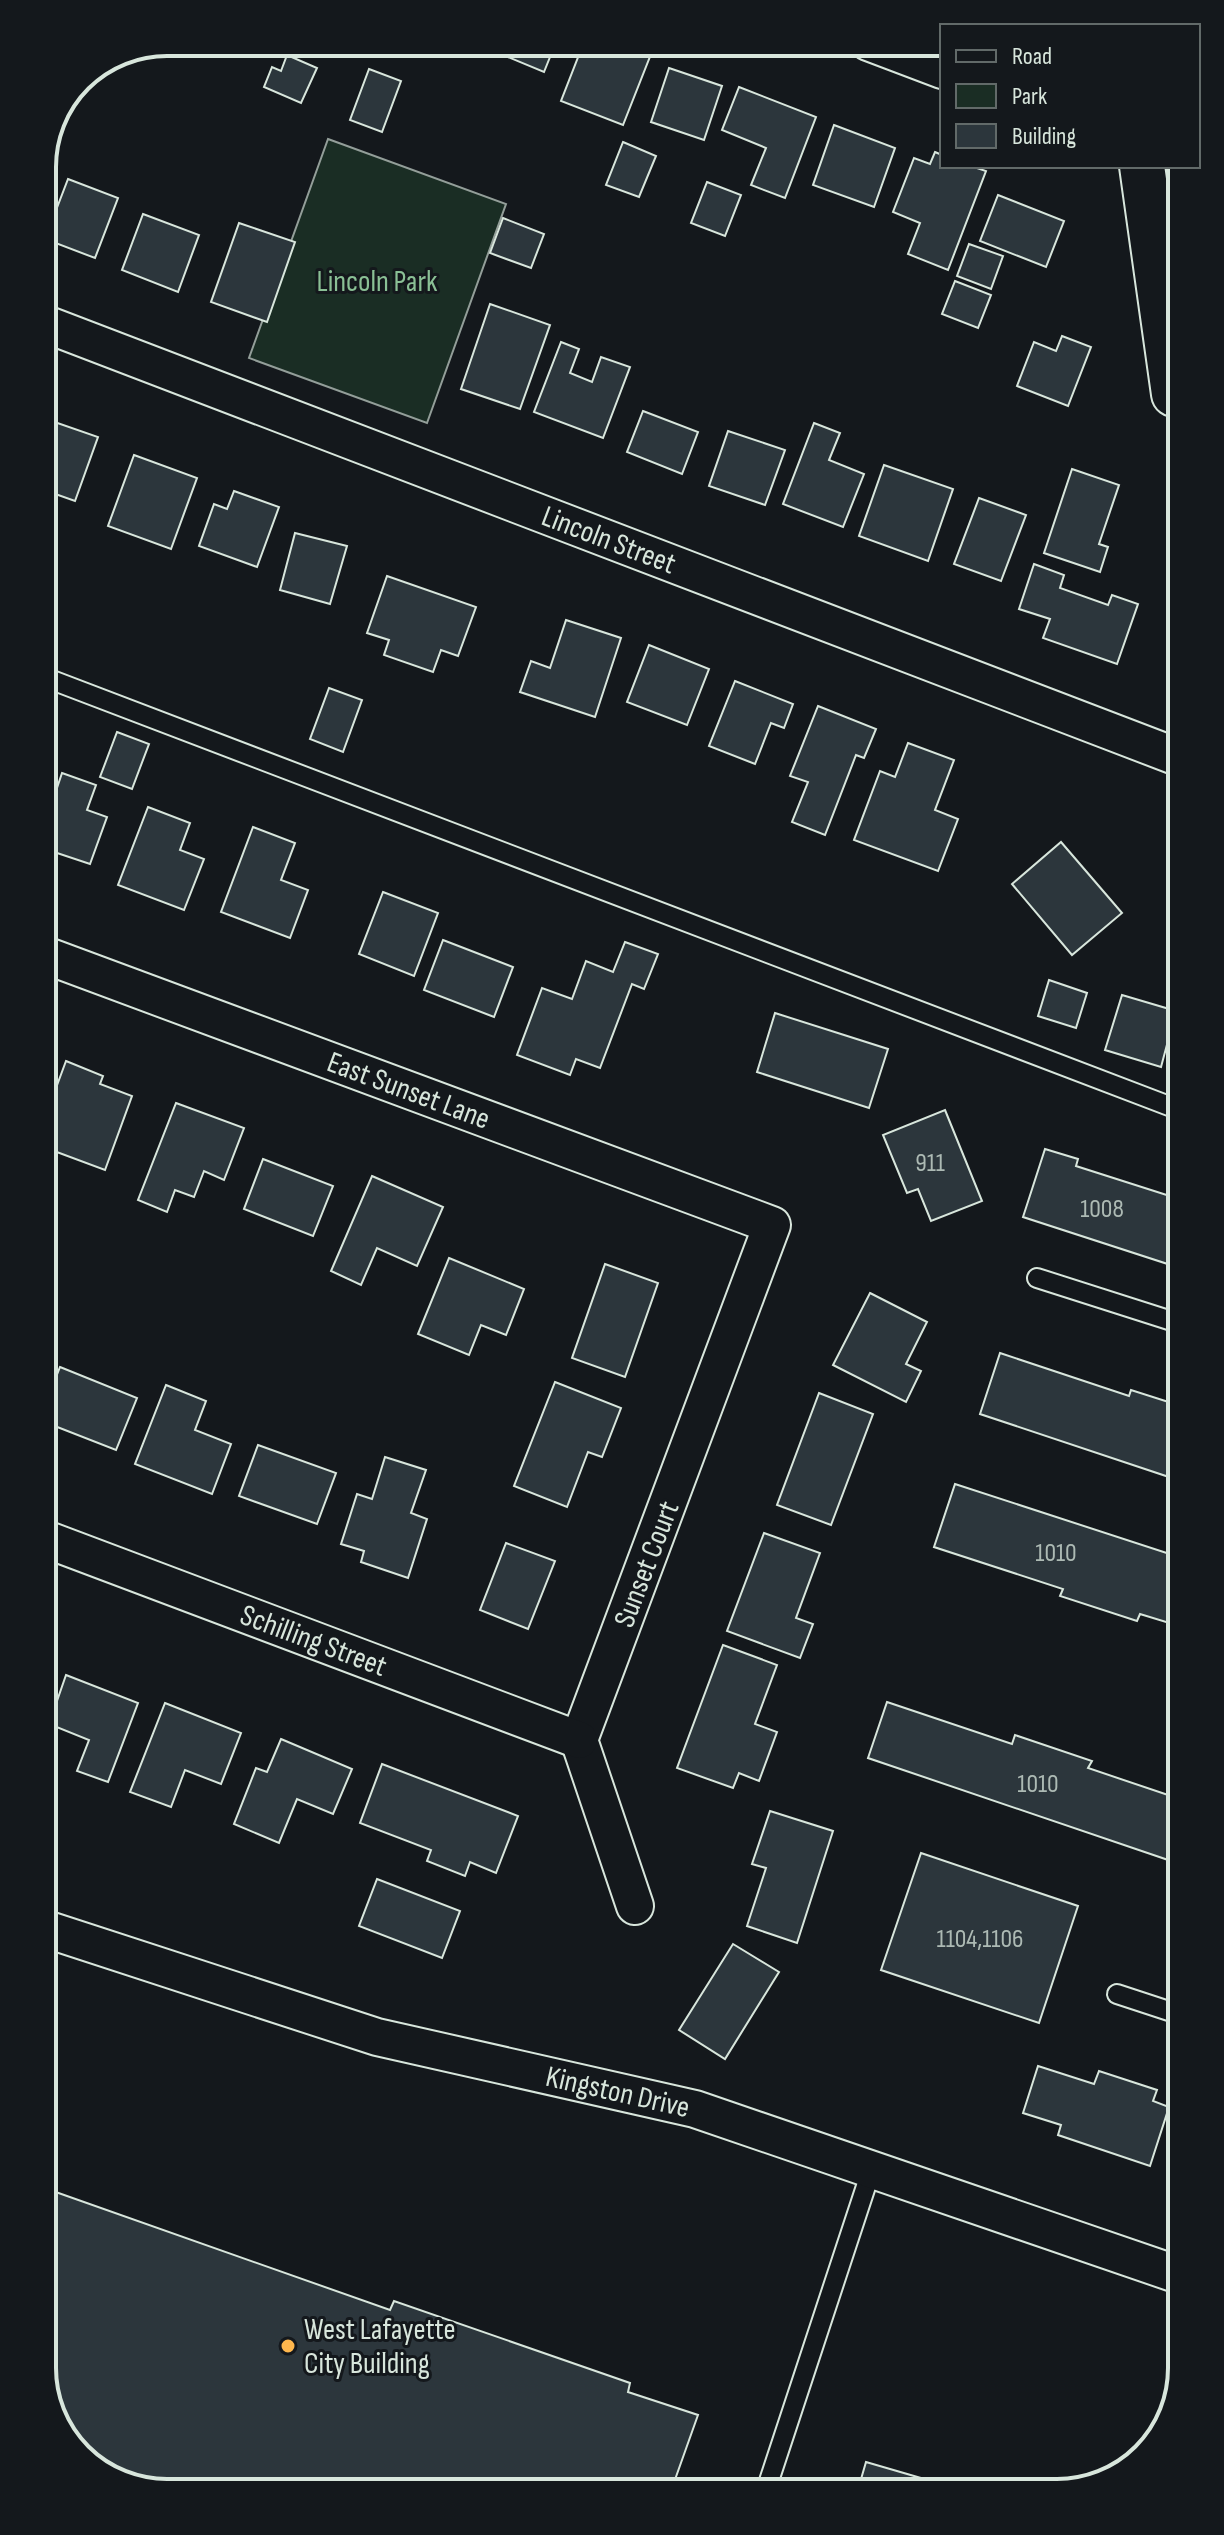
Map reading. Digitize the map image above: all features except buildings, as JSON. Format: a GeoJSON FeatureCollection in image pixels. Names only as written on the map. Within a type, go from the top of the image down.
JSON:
{"type":"FeatureCollection","features":[{"type":"Feature","properties":{"kind":"street"},"geometry":{"type":"LineString","coordinates":[[905,56],[940,69]]}},
{"type":"Feature","properties":{"kind":"street"},"geometry":{"type":"LineString","coordinates":[[1142,168],[1168,351]]}},
{"type":"Feature","properties":{"kind":"street","name":"Lincoln Street"},"geometry":{"type":"LineString","coordinates":[[56,328],[1168,753]]}},
{"type":"Feature","properties":{"kind":"street","name":"East Sunset Lane"},"geometry":{"type":"LineString","coordinates":[[56,959],[772,1225]]}},
{"type":"Feature","properties":{"kind":"street","name":"Sunset Court"},"geometry":{"type":"LineString","coordinates":[[579,1740],[772,1225]]}},
{"type":"Feature","properties":{"kind":"street","name":"Schilling Street"},"geometry":{"type":"LineString","coordinates":[[56,1543],[579,1740]]}},
{"type":"Feature","properties":{"kind":"street"},"geometry":{"type":"LineString","coordinates":[[579,1740],[635,1906]]}},
{"type":"Feature","properties":{"kind":"street","name":"Kingston Drive"},"geometry":{"type":"LineString","coordinates":[[56,1932],[377,2037],[695,2109],[1168,2271]]}},
{"type":"Feature","properties":{"kind":"lane"},"geometry":{"type":"LineString","coordinates":[[56,682],[1168,1106]]}},
{"type":"Feature","properties":{"kind":"lane"},"geometry":{"type":"LineString","coordinates":[[1037,1278],[1168,1320]]}},
{"type":"Feature","properties":{"kind":"lane"},"geometry":{"type":"LineString","coordinates":[[1117,1994],[1168,2011]]}},
{"type":"Feature","properties":{"kind":"lane"},"geometry":{"type":"LineString","coordinates":[[770,2479],[872,2168]]}},
{"type":"Feature","properties":{"kind":"green space","name":"Lincoln Park"},"geometry":{"type":"Polygon","coordinates":[[[328,139],[506,204],[427,423],[249,358],[328,139]]]}},
{"type":"Feature","properties":{"kind":"place","name":"West Lafayette City Building"},"geometry":{"type":"Point","coordinates":[288,2346]}}]}
